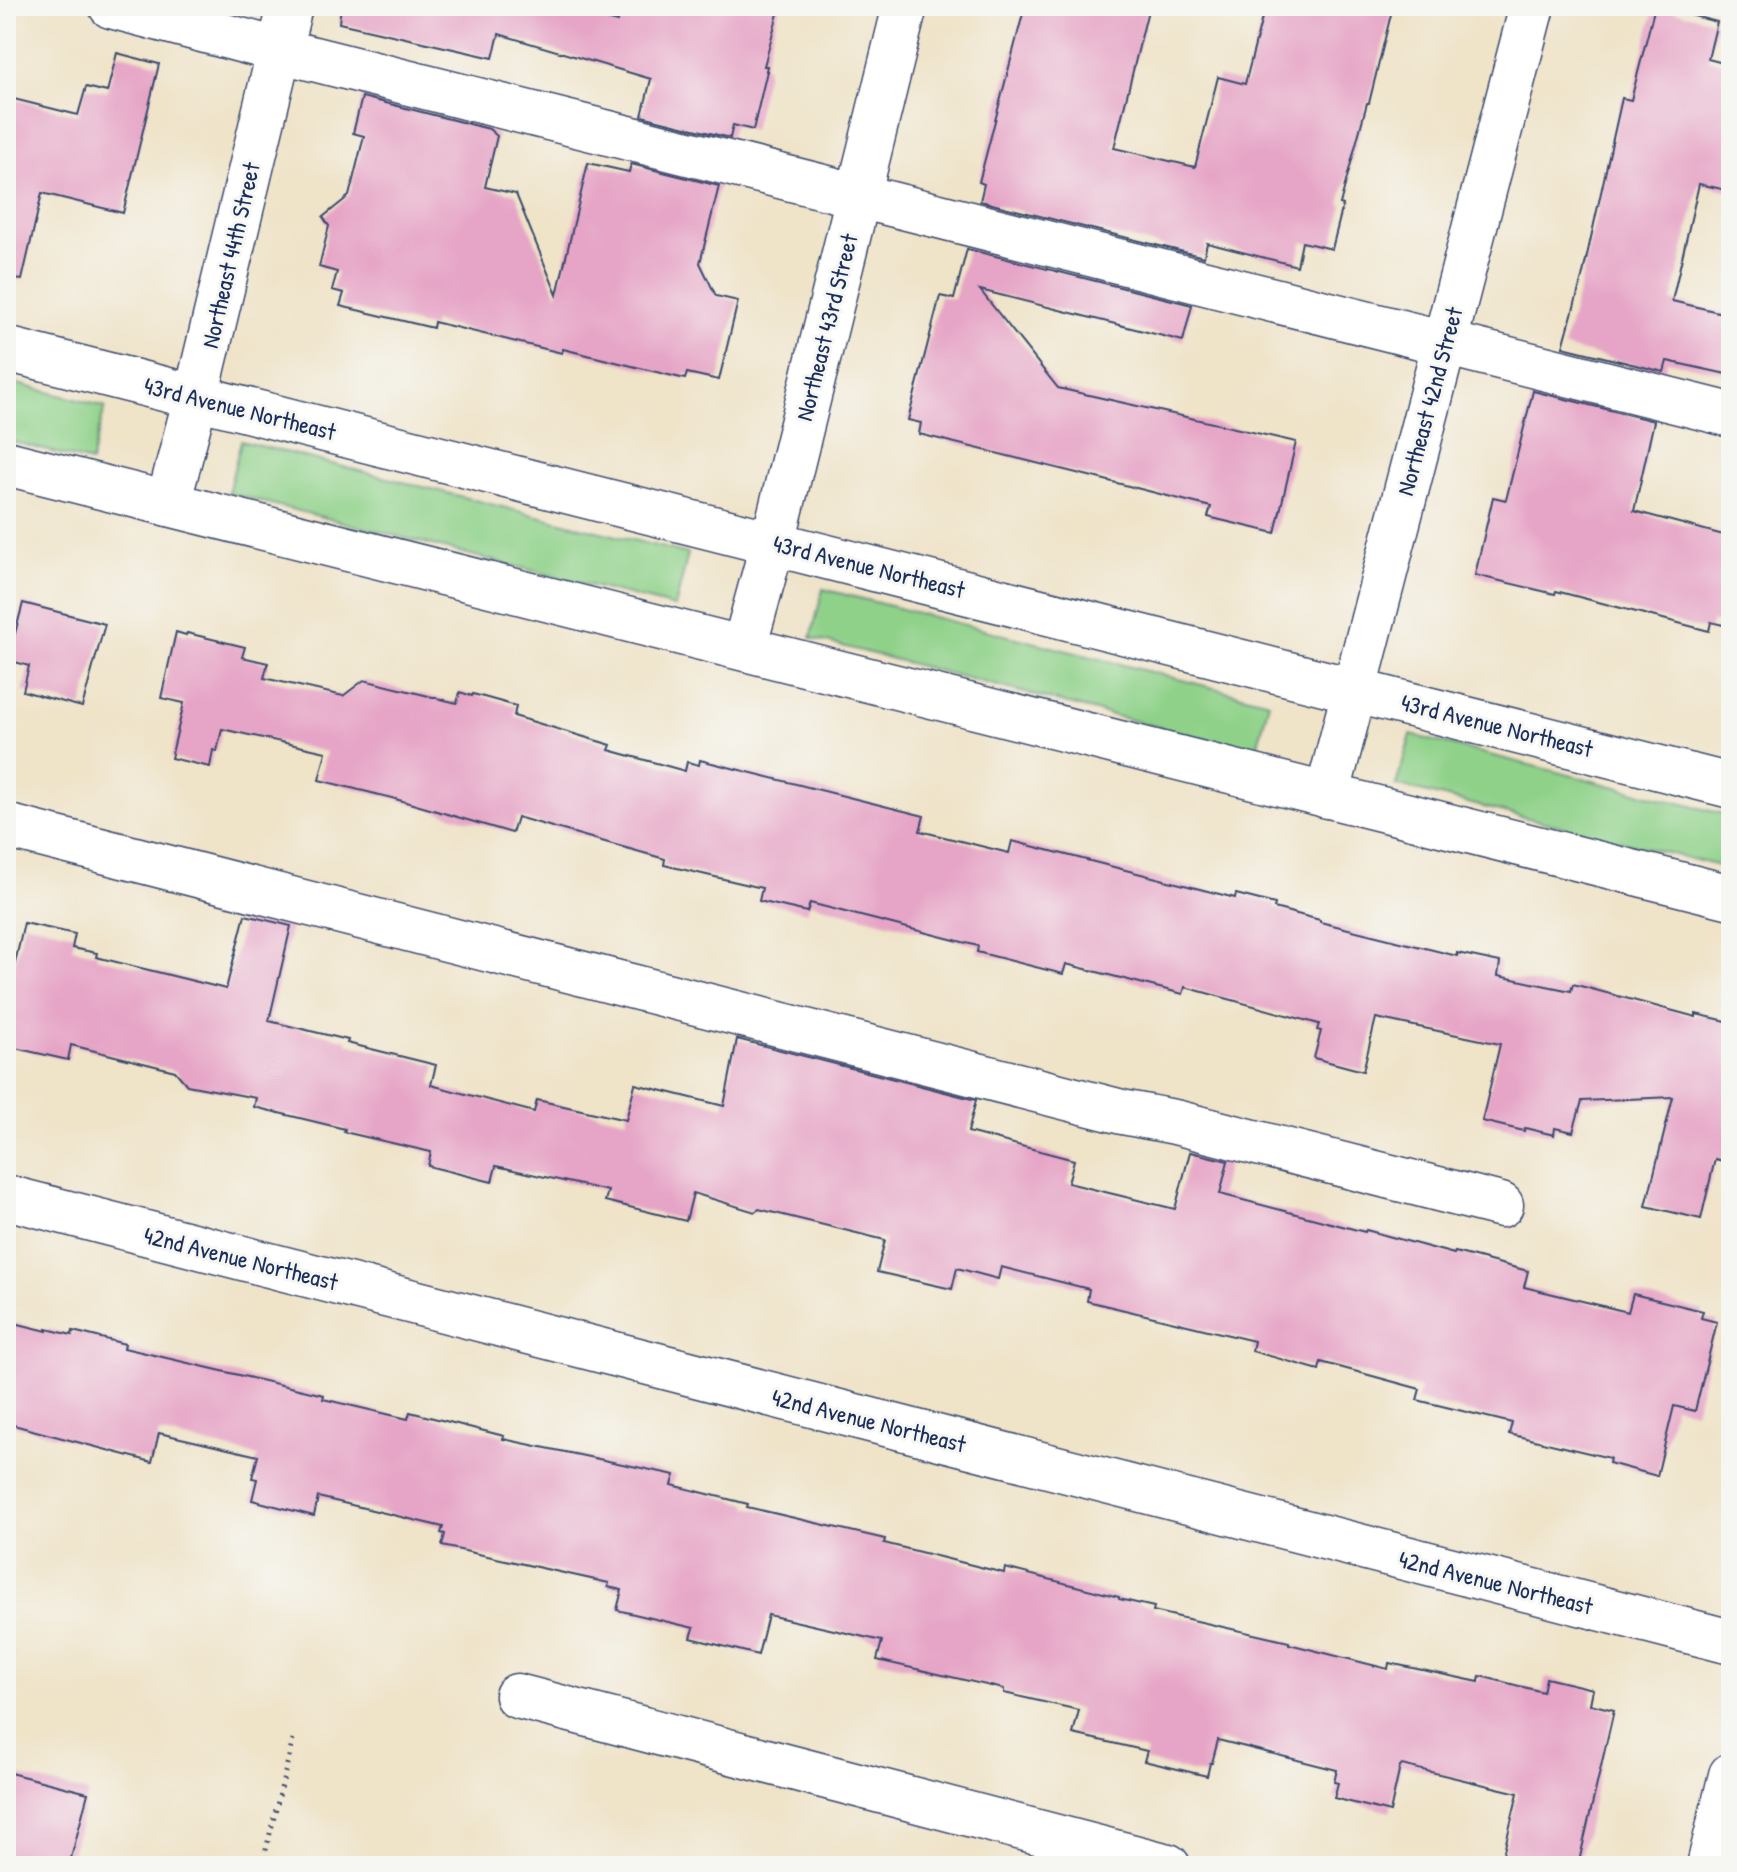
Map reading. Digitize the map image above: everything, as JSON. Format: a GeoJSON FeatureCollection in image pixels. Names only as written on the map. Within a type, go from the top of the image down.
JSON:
{"type":"FeatureCollection","features":[{"type":"Feature","properties":{"kind":"street"},"geometry":{"type":"LineString","coordinates":[[111,6],[1731,415]]}},
{"type":"Feature","properties":{"kind":"street","name":"Northeast 44th Street"},"geometry":{"type":"LineString","coordinates":[[168,504],[290,6]]}},
{"type":"Feature","properties":{"kind":"street","name":"Northeast 43rd Street"},"geometry":{"type":"LineString","coordinates":[[744,648],[905,6]]}},
{"type":"Feature","properties":{"kind":"street","name":"Northeast 42nd Street"},"geometry":{"type":"LineString","coordinates":[[1327,796],[1532,6]]}},
{"type":"Feature","properties":{"kind":"street","name":"43rd Avenue Northeast"},"geometry":{"type":"LineString","coordinates":[[6,349],[1731,786]]}},
{"type":"Feature","properties":{"kind":"street"},"geometry":{"type":"LineString","coordinates":[[6,463],[1731,897]]}},
{"type":"Feature","properties":{"kind":"street"},"geometry":{"type":"LineString","coordinates":[[6,826],[1122,1112],[1175,1122],[1501,1205]]}},
{"type":"Feature","properties":{"kind":"street","name":"42nd Avenue Northeast"},"geometry":{"type":"LineString","coordinates":[[6,1197],[1731,1642]]}},
{"type":"Feature","properties":{"kind":"street"},"geometry":{"type":"LineString","coordinates":[[517,1696],[1168,1866]]}},
{"type":"Feature","properties":{"kind":"street"},"geometry":{"type":"LineString","coordinates":[[1709,1866],[1731,1775]]}},
{"type":"Feature","properties":{"kind":"path"},"geometry":{"type":"LineString","coordinates":[[262,1866],[293,1740]]}},
{"type":"Feature","properties":{"kind":"path"},"geometry":{"type":"LineString","coordinates":[[605,1866],[608,1853]]}},
{"type":"Feature","properties":{"kind":"green space"},"geometry":{"type":"Polygon","coordinates":[[[6,381],[105,407],[91,462],[6,440],[6,381]]]}},
{"type":"Feature","properties":{"kind":"green space"},"geometry":{"type":"Polygon","coordinates":[[[241,441],[688,554],[675,607],[228,493],[241,441]]]}},
{"type":"Feature","properties":{"kind":"green space"},"geometry":{"type":"Polygon","coordinates":[[[823,589],[1269,702],[1256,752],[811,638],[823,589]]]}},
{"type":"Feature","properties":{"kind":"green space"},"geometry":{"type":"Polygon","coordinates":[[[1411,735],[1731,816],[1731,869],[1396,785],[1411,735]]]}},
{"type":"Feature","properties":{"kind":"building"},"geometry":{"type":"Polygon","coordinates":[[[341,6],[557,6],[617,22],[621,6],[780,6],[764,66],[767,66],[767,71],[753,130],[733,125],[730,138],[642,116],[651,79],[499,34],[493,58],[339,23],[341,6]]]}},
{"type":"Feature","properties":{"kind":"building"},"geometry":{"type":"Polygon","coordinates":[[[1025,6],[1149,6],[1114,148],[1195,167],[1218,77],[1245,84],[1265,6],[1393,6],[1340,204],[1343,205],[1332,249],[1302,242],[1297,266],[1207,243],[1204,257],[980,201],[984,184],[979,182],[1025,6]]]}},
{"type":"Feature","properties":{"kind":"building"},"geometry":{"type":"Polygon","coordinates":[[[1655,6],[1717,22],[1708,59],[1731,65],[1731,191],[1699,184],[1672,301],[1731,315],[1731,375],[1667,361],[1664,372],[1563,347],[1582,278],[1622,98],[1631,100],[1655,6]]]}},
{"type":"Feature","properties":{"kind":"building"},"geometry":{"type":"Polygon","coordinates":[[[117,53],[159,64],[123,213],[42,193],[22,280],[6,278],[6,97],[78,115],[86,87],[107,92],[117,53]]]}},
{"type":"Feature","properties":{"kind":"building"},"geometry":{"type":"Polygon","coordinates":[[[362,97],[489,129],[497,136],[485,187],[516,194],[557,295],[588,163],[629,172],[631,164],[719,186],[700,263],[716,296],[738,301],[719,380],[687,373],[685,379],[563,349],[562,353],[434,322],[433,328],[340,306],[344,293],[332,290],[337,272],[319,267],[329,226],[323,217],[349,196],[364,136],[353,133],[362,97]]]}},
{"type":"Feature","properties":{"kind":"building"},"geometry":{"type":"Polygon","coordinates":[[[967,249],[1192,305],[1183,341],[980,290],[1058,388],[1296,442],[1275,533],[1208,517],[1211,507],[919,434],[921,423],[908,420],[940,296],[954,299],[967,249]]]}},
{"type":"Feature","properties":{"kind":"building"},"geometry":{"type":"Polygon","coordinates":[[[1533,391],[1654,421],[1634,511],[1731,537],[1731,627],[1711,622],[1709,631],[1556,591],[1555,594],[1475,575],[1493,497],[1506,500],[1533,391]]]}},
{"type":"Feature","properties":{"kind":"building"},"geometry":{"type":"Polygon","coordinates":[[[23,603],[105,624],[82,707],[23,691],[29,666],[8,660],[23,603]]]}},
{"type":"Feature","properties":{"kind":"building"},"geometry":{"type":"Polygon","coordinates":[[[176,632],[245,647],[242,657],[268,663],[264,678],[343,696],[364,680],[457,703],[460,692],[473,694],[516,706],[514,716],[611,745],[609,750],[685,771],[687,762],[699,765],[700,760],[924,816],[920,831],[1009,853],[1012,841],[1235,898],[1236,894],[1275,904],[1274,908],[1320,922],[1457,956],[1457,953],[1500,962],[1498,976],[1571,991],[1573,984],[1696,1017],[1696,1014],[1731,1022],[1731,1163],[1715,1159],[1701,1219],[1646,1206],[1673,1097],[1582,1101],[1573,1132],[1555,1128],[1554,1135],[1482,1121],[1500,1044],[1376,1018],[1363,1071],[1314,1058],[1321,1031],[1317,1030],[1319,1024],[1185,987],[1183,994],[1066,964],[1063,974],[977,952],[978,946],[810,903],[807,912],[759,901],[762,888],[664,865],[665,859],[517,817],[512,833],[319,780],[326,752],[222,729],[210,767],[171,758],[184,703],[161,698],[176,632]]]}},
{"type":"Feature","properties":{"kind":"building"},"geometry":{"type":"Polygon","coordinates":[[[245,915],[291,926],[269,1021],[436,1065],[431,1085],[534,1112],[537,1100],[626,1120],[635,1084],[724,1106],[737,1039],[976,1100],[968,1132],[1074,1160],[1068,1183],[1175,1209],[1190,1152],[1228,1161],[1220,1194],[1528,1271],[1524,1287],[1628,1312],[1633,1294],[1703,1311],[1701,1318],[1717,1322],[1695,1411],[1674,1406],[1657,1476],[1609,1463],[1610,1458],[1509,1434],[1512,1423],[1417,1400],[1420,1389],[1321,1362],[1319,1370],[1252,1351],[1254,1341],[1087,1301],[1089,1289],[1001,1267],[998,1279],[957,1268],[952,1289],[877,1272],[885,1240],[759,1209],[755,1212],[693,1193],[686,1221],[605,1201],[608,1191],[496,1166],[492,1182],[428,1166],[431,1152],[254,1107],[256,1098],[187,1085],[175,1071],[71,1045],[68,1060],[6,1046],[6,1003],[24,923],[75,934],[72,948],[97,953],[96,957],[226,989],[245,915]]]}},
{"type":"Feature","properties":{"kind":"building"},"geometry":{"type":"Polygon","coordinates":[[[6,1321],[72,1335],[73,1331],[125,1344],[124,1348],[324,1395],[323,1399],[408,1419],[410,1412],[504,1436],[503,1439],[675,1475],[672,1485],[748,1504],[747,1507],[885,1539],[884,1543],[1004,1573],[1005,1568],[1154,1607],[1153,1611],[1289,1642],[1388,1669],[1389,1663],[1479,1682],[1480,1676],[1543,1692],[1546,1678],[1593,1689],[1590,1704],[1614,1710],[1578,1866],[1550,1866],[1503,1855],[1518,1793],[1402,1765],[1390,1812],[1334,1798],[1337,1770],[1218,1740],[1207,1776],[1144,1761],[1147,1751],[1073,1734],[1079,1710],[877,1660],[882,1641],[768,1615],[758,1655],[691,1638],[694,1628],[617,1610],[622,1590],[608,1587],[609,1583],[442,1546],[443,1527],[318,1497],[314,1516],[252,1500],[257,1479],[252,1478],[258,1456],[159,1433],[152,1462],[6,1423],[6,1321]]]}},
{"type":"Feature","properties":{"kind":"building"},"geometry":{"type":"Polygon","coordinates":[[[6,1772],[88,1793],[69,1866],[6,1866],[6,1772]]]}}]}
